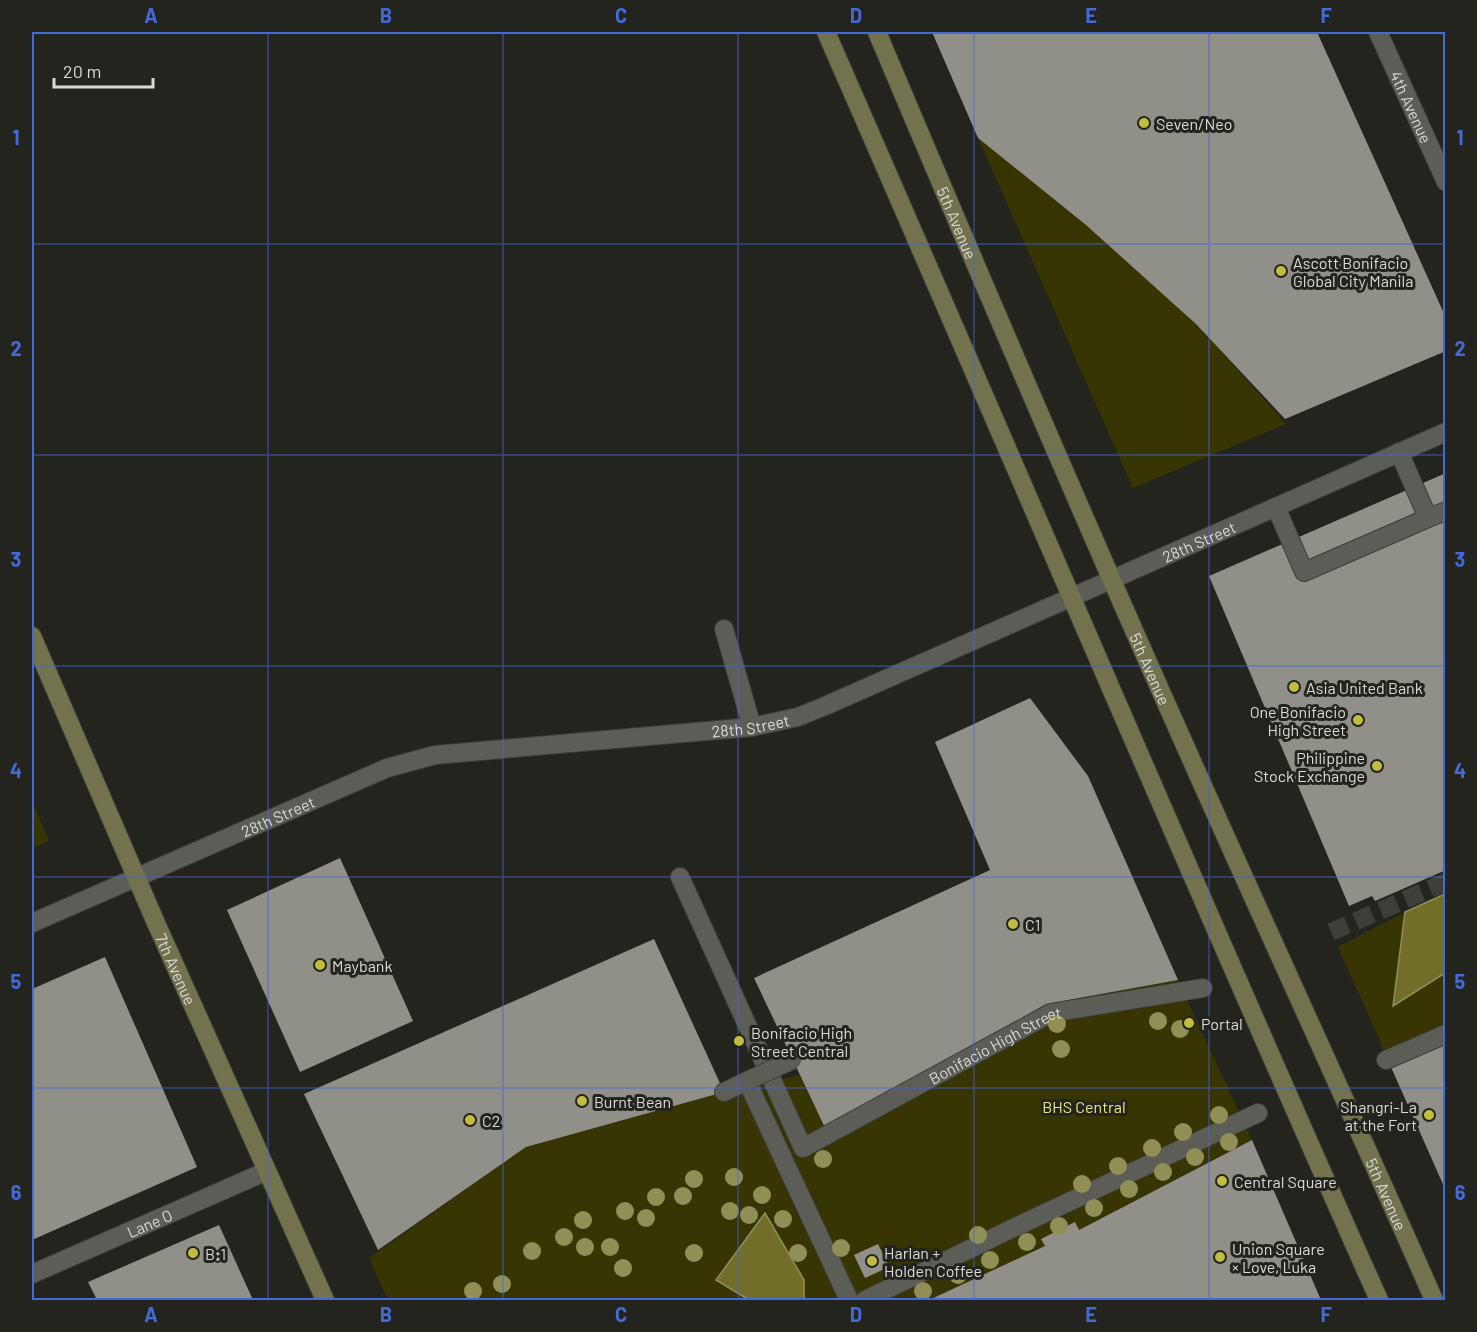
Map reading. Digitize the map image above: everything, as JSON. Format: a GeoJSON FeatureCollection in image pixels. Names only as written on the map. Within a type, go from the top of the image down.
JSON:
{"type":"FeatureCollection","features":[{"type":"Feature","properties":{"kind":"main road"},"geometry":{"type":"LineString","coordinates":[[826,32],[1256,1025],[1378,1300]]}},
{"type":"Feature","properties":{"kind":"main road","name":"5th Avenue"},"geometry":{"type":"LineString","coordinates":[[877,32],[1113,580],[1434,1300]]}},
{"type":"Feature","properties":{"kind":"main road","name":"7th Avenue"},"geometry":{"type":"LineString","coordinates":[[32,636],[136,877],[325,1300]]}},
{"type":"Feature","properties":{"kind":"street","name":"4th Avenue"},"geometry":{"type":"LineString","coordinates":[[1378,32],[1446,182]]}},
{"type":"Feature","properties":{"kind":"street","name":"28th Street"},"geometry":{"type":"LineString","coordinates":[[32,923],[387,768],[435,755],[752,727],[798,717],[1446,432]]}},
{"type":"Feature","properties":{"kind":"street"},"geometry":{"type":"LineString","coordinates":[[1399,452],[1428,518]]}},
{"type":"Feature","properties":{"kind":"street"},"geometry":{"type":"LineString","coordinates":[[1276,507],[1304,572],[1446,511]]}},
{"type":"Feature","properties":{"kind":"street"},"geometry":{"type":"LineString","coordinates":[[724,629],[752,727]]}},
{"type":"Feature","properties":{"kind":"street","name":"Bonifacio High Street"},"geometry":{"type":"LineString","coordinates":[[680,877],[803,1148],[1051,1013],[1203,988]]}},
{"type":"Feature","properties":{"kind":"street"},"geometry":{"type":"LineString","coordinates":[[1386,1060],[1446,1034]]}},
{"type":"Feature","properties":{"kind":"street"},"geometry":{"type":"LineString","coordinates":[[724,1092],[792,1060]]}},
{"type":"Feature","properties":{"kind":"street"},"geometry":{"type":"LineString","coordinates":[[747,1081],[849,1300]]}},
{"type":"Feature","properties":{"kind":"street"},"geometry":{"type":"LineString","coordinates":[[865,1300],[1258,1113]]}},
{"type":"Feature","properties":{"kind":"street","name":"Lane O"},"geometry":{"type":"LineString","coordinates":[[32,1274],[267,1171]]}},
{"type":"Feature","properties":{"kind":"green space"},"geometry":{"type":"Polygon","coordinates":[[[978,138],[1086,225],[1196,323],[1286,424],[1133,488],[978,138]]]}},
{"type":"Feature","properties":{"kind":"green space"},"geometry":{"type":"Polygon","coordinates":[[[32,801],[49,841],[32,848],[32,801]]]}},
{"type":"Feature","properties":{"kind":"green space"},"geometry":{"type":"Polygon","coordinates":[[[1445,894],[1445,1043],[1386,1060],[1380,1041],[1338,947],[1445,894]]]}},
{"type":"Feature","properties":{"kind":"green space","name":"BHS Central"},"geometry":{"type":"Polygon","coordinates":[[[1178,980],[1252,1140],[1079,1230],[1075,1222],[1042,1239],[1045,1246],[929,1300],[388,1300],[369,1258],[526,1147],[724,1092],[799,1075],[827,1131],[1046,1004],[1178,980]]]}},
{"type":"Feature","properties":{"kind":"shaded area"},"geometry":{"type":"Polygon","coordinates":[[[1445,894],[1445,973],[1393,1006],[1405,912],[1445,894]]]}},
{"type":"Feature","properties":{"kind":"shaded area"},"geometry":{"type":"Polygon","coordinates":[[[765,1213],[804,1280],[804,1300],[749,1300],[716,1280],[765,1213]]]}},
{"type":"Feature","properties":{"kind":"building"},"geometry":{"type":"Polygon","coordinates":[[[932,32],[1317,32],[1446,318],[1446,351],[1285,419],[1196,324],[1086,225],[978,138],[932,32]]]}},
{"type":"Feature","properties":{"kind":"building","name":"Philippine Stock Exchange"},"geometry":{"type":"Polygon","coordinates":[[[1446,473],[1446,870],[1375,901],[1372,896],[1349,906],[1209,576],[1446,473]]]}},
{"type":"Feature","properties":{"kind":"building","name":"C1"},"geometry":{"type":"Polygon","coordinates":[[[1030,698],[1088,776],[1178,980],[1046,1004],[827,1132],[754,978],[990,870],[935,742],[1030,698]]]}},
{"type":"Feature","properties":{"kind":"building","name":"Maybank"},"geometry":{"type":"Polygon","coordinates":[[[340,858],[413,1021],[300,1072],[227,910],[340,858]]]}},
{"type":"Feature","properties":{"kind":"building","name":"C2"},"geometry":{"type":"Polygon","coordinates":[[[654,939],[724,1092],[526,1147],[378,1250],[304,1094],[654,939]]]}},
{"type":"Feature","properties":{"kind":"building"},"geometry":{"type":"Polygon","coordinates":[[[105,957],[197,1167],[32,1240],[32,989],[105,957]]]}},
{"type":"Feature","properties":{"kind":"building","name":"Shangri-La at the Fort"},"geometry":{"type":"Polygon","coordinates":[[[1446,1043],[1446,1191],[1391,1067],[1446,1043]]]}},
{"type":"Feature","properties":{"kind":"building","name":"Central Square"},"geometry":{"type":"Polygon","coordinates":[[[1252,1140],[1321,1300],[929,1300],[1045,1246],[1041,1239],[1075,1222],[1079,1230],[1252,1140]]]}},
{"type":"Feature","properties":{"kind":"building","name":"B:1"},"geometry":{"type":"Polygon","coordinates":[[[219,1225],[253,1300],[97,1300],[88,1282],[219,1225]]]}},
{"type":"Feature","properties":{"kind":"building","name":"Harlan + Holden Coffee"},"geometry":{"type":"Polygon","coordinates":[[[878,1244],[889,1267],[865,1278],[854,1255],[878,1244]]]}},
{"type":"Feature","properties":{"kind":"tunnel"},"geometry":{"type":"LineString","coordinates":[[1331,932],[1446,882]]}},
{"type":"Feature","properties":{"kind":"place","name":"Seven/Neo"},"geometry":{"type":"Point","coordinates":[1144,123]}},
{"type":"Feature","properties":{"kind":"place","name":"Ascott Bonifacio Global City Manila"},"geometry":{"type":"Point","coordinates":[1281,271]}},
{"type":"Feature","properties":{"kind":"place","name":"Asia United Bank"},"geometry":{"type":"Point","coordinates":[1294,687]}},
{"type":"Feature","properties":{"kind":"place","name":"One Bonifacio High Street"},"geometry":{"type":"Point","coordinates":[1358,720]}},
{"type":"Feature","properties":{"kind":"place","name":"Philippine Stock Exchange"},"geometry":{"type":"Point","coordinates":[1377,766]}},
{"type":"Feature","properties":{"kind":"place","name":"C1"},"geometry":{"type":"Point","coordinates":[1013,924]}},
{"type":"Feature","properties":{"kind":"place","name":"Maybank"},"geometry":{"type":"Point","coordinates":[320,965]}},
{"type":"Feature","properties":{"kind":"place","name":"Portal"},"geometry":{"type":"Point","coordinates":[1189,1023]}},
{"type":"Feature","properties":{"kind":"place","name":"Bonifacio High Street Central"},"geometry":{"type":"Point","coordinates":[739,1041]}},
{"type":"Feature","properties":{"kind":"place","name":"Burnt Bean"},"geometry":{"type":"Point","coordinates":[582,1101]}},
{"type":"Feature","properties":{"kind":"place","name":"Shangri-La at the Fort"},"geometry":{"type":"Point","coordinates":[1429,1115]}},
{"type":"Feature","properties":{"kind":"place","name":"C2"},"geometry":{"type":"Point","coordinates":[470,1120]}},
{"type":"Feature","properties":{"kind":"place","name":"Central Square"},"geometry":{"type":"Point","coordinates":[1222,1181]}},
{"type":"Feature","properties":{"kind":"place","name":"B:1"},"geometry":{"type":"Point","coordinates":[193,1253]}},
{"type":"Feature","properties":{"kind":"place","name":"Union Square × Love, Luka"},"geometry":{"type":"Point","coordinates":[1220,1257]}},
{"type":"Feature","properties":{"kind":"place","name":"Harlan + Holden Coffee"},"geometry":{"type":"Point","coordinates":[872,1261]}}]}
